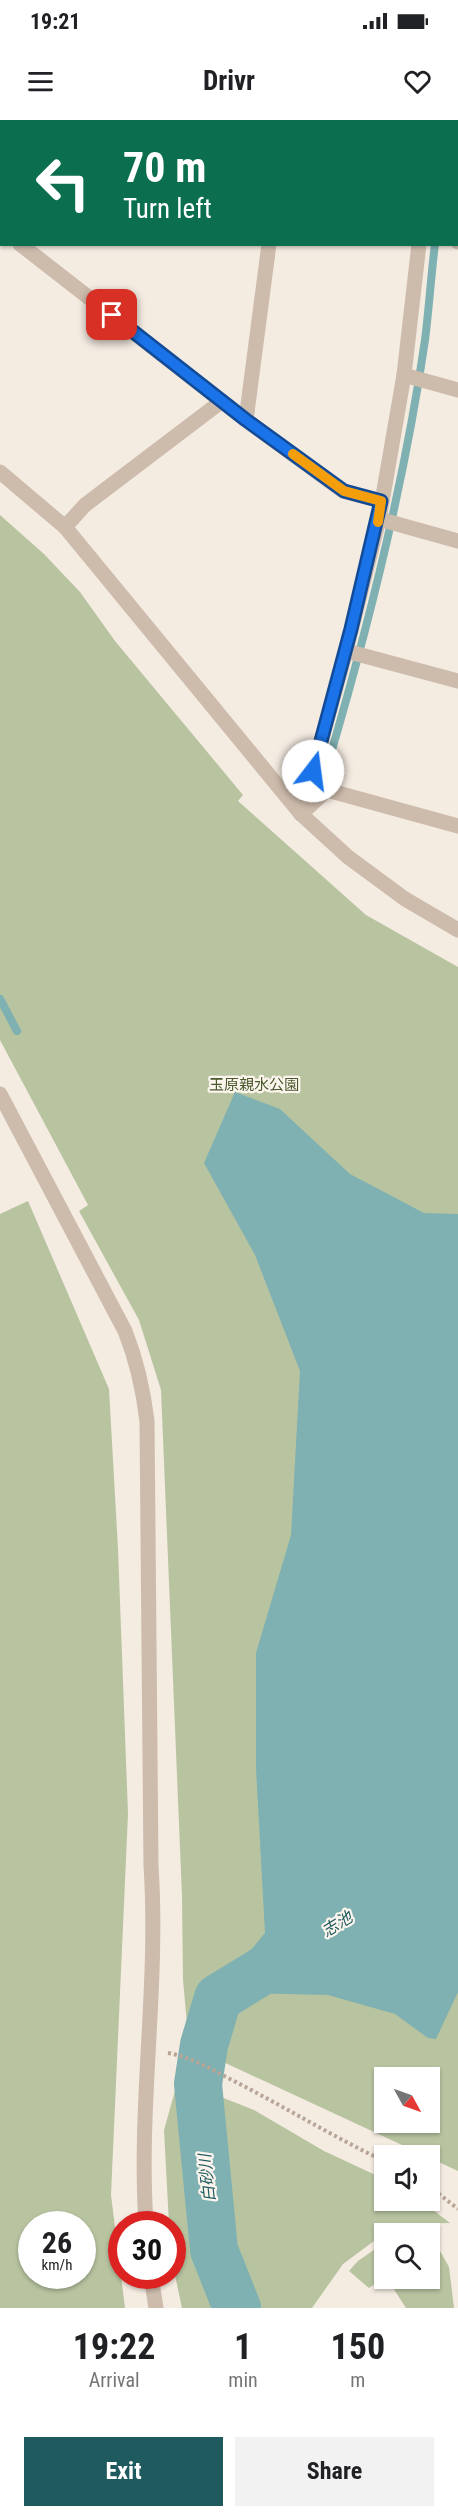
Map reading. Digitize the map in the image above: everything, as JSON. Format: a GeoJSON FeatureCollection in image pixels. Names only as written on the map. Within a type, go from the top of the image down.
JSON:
{"type":"FeatureCollection","features":[{"type":"Feature","properties":{"kind":"street"},"geometry":{"type":"LineString","coordinates":[[23,246],[246,420],[344,491],[381,501]]}},
{"type":"Feature","properties":{"kind":"street"},"geometry":{"type":"LineString","coordinates":[[246,420],[270,246]]}},
{"type":"Feature","properties":{"kind":"street"},"geometry":{"type":"LineString","coordinates":[[301,814],[355,653],[388,522],[381,501],[414,378],[419,246]]}},
{"type":"Feature","properties":{"kind":"street"},"geometry":{"type":"LineString","coordinates":[[414,378],[458,390]]}},
{"type":"Feature","properties":{"kind":"street"},"geometry":{"type":"LineString","coordinates":[[64,527],[85,505],[222,401]]}},
{"type":"Feature","properties":{"kind":"street"},"geometry":{"type":"LineString","coordinates":[[0,472],[64,527],[301,814],[357,864],[405,899],[458,930]]}},
{"type":"Feature","properties":{"kind":"street"},"geometry":{"type":"LineString","coordinates":[[388,522],[458,541]]}},
{"type":"Feature","properties":{"kind":"street"},"geometry":{"type":"LineString","coordinates":[[355,653],[458,681]]}},
{"type":"Feature","properties":{"kind":"street"},"geometry":{"type":"LineString","coordinates":[[301,814],[327,790],[458,826]]}},
{"type":"Feature","properties":{"kind":"street"},"geometry":{"type":"LineString","coordinates":[[0,1094],[4,1111],[125,1331],[137,1361],[144,1392],[147,1421],[151,1866],[154,1915],[143,2178],[145,2211]]}},
{"type":"Feature","properties":{"kind":"street"},"geometry":{"type":"LineString","coordinates":[[153,2289],[156,2308]]}},
{"type":"Feature","properties":{"kind":"path"},"geometry":{"type":"LineString","coordinates":[[185,2056],[268,2098],[336,2139],[374,2156]]}},
{"type":"Feature","properties":{"kind":"path"},"geometry":{"type":"LineString","coordinates":[[440,2195],[458,2209]]}},
{"type":"Feature","properties":{"kind":"green space","name":"玉原親水公園"},"geometry":{"type":"Polygon","coordinates":[[[0,515],[44,554],[80,592],[115,641],[243,795],[238,801],[366,915],[458,967],[458,2171],[440,2163],[440,2145],[402,2145],[376,2133],[440,2133],[440,2067],[374,2067],[374,2132],[189,2046],[183,1980],[182,1896],[161,1390],[139,1320],[79,1211],[88,1205],[0,1040],[0,515]]]}},
{"type":"Feature","properties":{"kind":"green space"},"geometry":{"type":"Polygon","coordinates":[[[28,1201],[109,1389],[118,1549],[128,1814],[111,2195],[113,2211],[108,2211],[108,2289],[123,2289],[125,2308],[0,2308],[0,1214],[28,1201]]]}},
{"type":"Feature","properties":{"kind":"green space"},"geometry":{"type":"Polygon","coordinates":[[[178,2080],[254,2110],[324,2151],[374,2174],[374,2211],[434,2211],[450,2223],[374,2223],[374,2241],[343,2264],[312,2308],[182,2308],[178,2289],[186,2289],[186,2211],[168,2211],[164,2130],[178,2080]]]}},
{"type":"Feature","properties":{"kind":"green space"},"geometry":{"type":"Polygon","coordinates":[[[374,2250],[374,2285],[369,2288],[349,2271],[358,2261],[374,2250]]]}},
{"type":"Feature","properties":{"kind":"green space"},"geometry":{"type":"Polygon","coordinates":[[[440,2251],[449,2267],[454,2308],[406,2308],[394,2289],[440,2289],[440,2251]]]}},
{"type":"Feature","properties":{"kind":"water","name":"志池"},"geometry":{"type":"Polygon","coordinates":[[[235,1092],[280,1109],[350,1174],[424,1213],[458,1214],[458,1992],[436,2039],[428,2038],[395,2014],[328,1995],[243,1993],[231,2003],[208,2002],[265,1933],[256,1769],[256,1653],[291,1535],[300,1371],[255,1255],[204,1163],[235,1092]]]}},
{"type":"Feature","properties":{"kind":"waterway"},"geometry":{"type":"LineString","coordinates":[[326,770],[356,664],[396,503],[425,340],[435,246]]}},
{"type":"Feature","properties":{"kind":"waterway"},"geometry":{"type":"LineString","coordinates":[[0,999],[17,1031]]}},
{"type":"Feature","properties":{"kind":"waterway","name":"白砂川"},"geometry":{"type":"LineString","coordinates":[[237,2308],[214,2250],[198,2084],[204,2045],[218,1998],[270,1966]]}},
{"type":"Feature","properties":{"kind":"slow traffic"},"geometry":{"type":"LineString","coordinates":[[293,454],[344,491],[381,501],[378,522]]}},
{"type":"Feature","properties":{"kind":"route"},"geometry":{"type":"LineString","coordinates":[[112,315],[246,420],[344,491],[381,501],[379,519],[313,771]]}}]}
